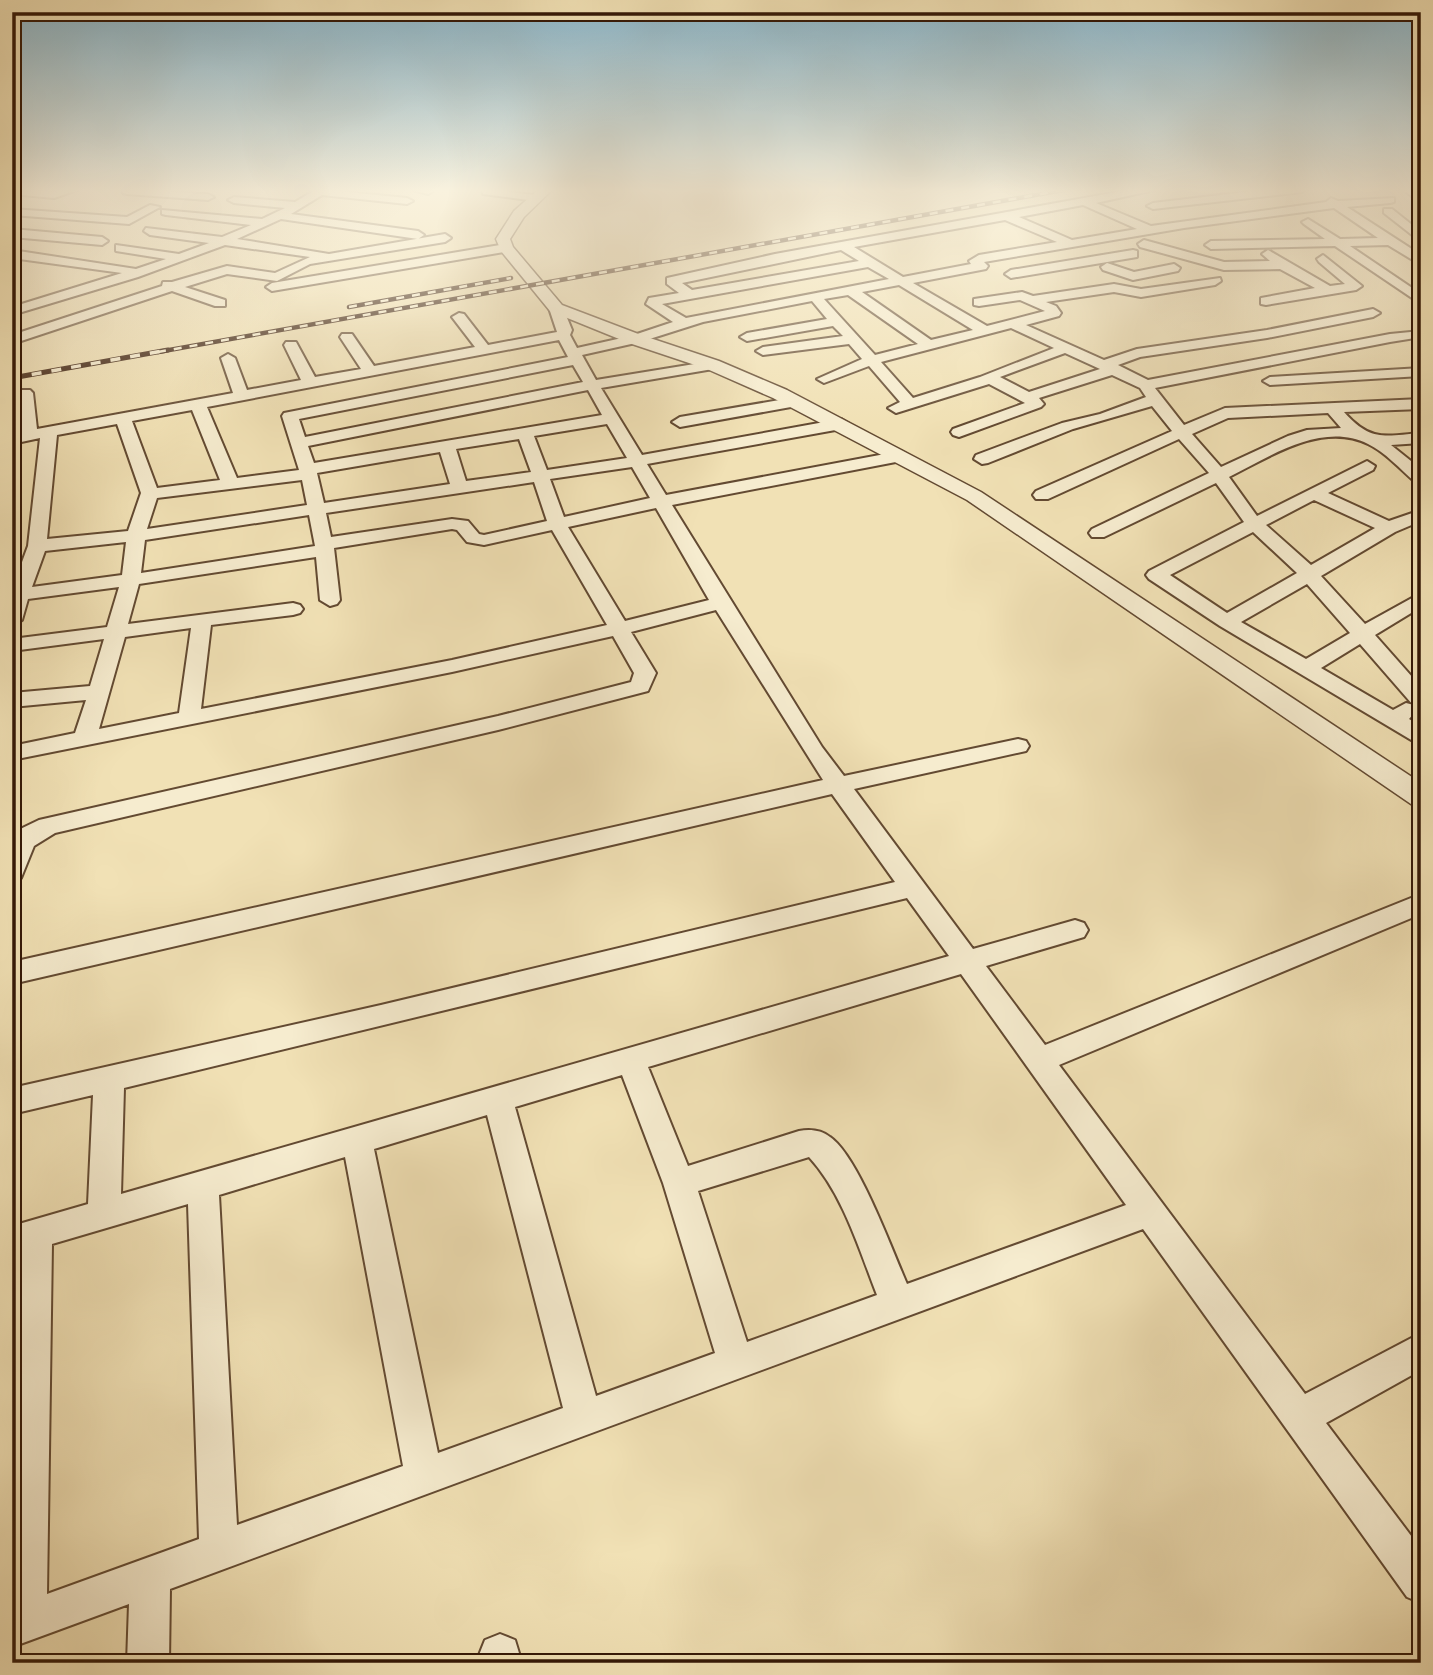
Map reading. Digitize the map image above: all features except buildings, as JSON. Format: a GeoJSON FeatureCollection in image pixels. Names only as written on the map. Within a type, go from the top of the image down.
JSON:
{"type":"FeatureCollection","features":[{"type":"Feature","properties":{"kind":"street"},"geometry":{"type":"LineString","coordinates":[[107,267],[137,272],[220,303]]}},
{"type":"Feature","properties":{"kind":"street"},"geometry":{"type":"LineString","coordinates":[[12,311],[153,267]]}},
{"type":"Feature","properties":{"kind":"street"},"geometry":{"type":"LineString","coordinates":[[12,340],[220,271],[277,277],[297,267]]}},
{"type":"Feature","properties":{"kind":"street"},"geometry":{"type":"LineString","coordinates":[[261,289],[382,267]]}},
{"type":"Feature","properties":{"kind":"street"},"geometry":{"type":"LineString","coordinates":[[523,267],[556,308],[571,350],[663,501],[721,603],[814,752],[1421,1583]]}},
{"type":"Feature","properties":{"kind":"street"},"geometry":{"type":"LineString","coordinates":[[687,293],[672,281],[734,267]]}},
{"type":"Feature","properties":{"kind":"street"},"geometry":{"type":"LineString","coordinates":[[789,267],[800,274]]}},
{"type":"Feature","properties":{"kind":"street"},"geometry":{"type":"LineString","coordinates":[[678,325],[653,302],[658,298],[830,267]]}},
{"type":"Feature","properties":{"kind":"street"},"geometry":{"type":"LineString","coordinates":[[880,267],[985,331]]}},
{"type":"Feature","properties":{"kind":"street"},"geometry":{"type":"LineString","coordinates":[[290,416],[571,350],[641,337],[678,325],[976,267]]}},
{"type":"Feature","properties":{"kind":"street"},"geometry":{"type":"LineString","coordinates":[[997,267],[1011,274],[1053,267]]}},
{"type":"Feature","properties":{"kind":"street"},"geometry":{"type":"LineString","coordinates":[[1034,267],[1064,295]]}},
{"type":"Feature","properties":{"kind":"street"},"geometry":{"type":"LineString","coordinates":[[1110,267],[1130,276],[1174,268]]}},
{"type":"Feature","properties":{"kind":"street"},"geometry":{"type":"LineString","coordinates":[[1286,267],[1419,335]]}},
{"type":"Feature","properties":{"kind":"street"},"geometry":{"type":"LineString","coordinates":[[1266,301],[1356,286],[1333,267]]}},
{"type":"Feature","properties":{"kind":"street"},"geometry":{"type":"LineString","coordinates":[[1372,267],[1421,300]]}},
{"type":"Feature","properties":{"kind":"street"},"geometry":{"type":"LineString","coordinates":[[993,281],[1009,278],[1011,274]]}},
{"type":"Feature","properties":{"kind":"street"},"geometry":{"type":"LineString","coordinates":[[1033,300],[1114,288],[1141,293],[1215,281]]}},
{"type":"Feature","properties":{"kind":"street"},"geometry":{"type":"LineString","coordinates":[[850,290],[928,344]]}},
{"type":"Feature","properties":{"kind":"street"},"geometry":{"type":"LineString","coordinates":[[824,379],[872,360],[1054,313],[1033,300],[1018,295],[979,302]]}},
{"type":"Feature","properties":{"kind":"street"},"geometry":{"type":"LineString","coordinates":[[816,297],[872,360],[903,406],[988,379],[1028,397],[1036,404],[959,432]]}},
{"type":"Feature","properties":{"kind":"street"},"geometry":{"type":"LineString","coordinates":[[12,301],[40,303]]}},
{"type":"Feature","properties":{"kind":"street"},"geometry":{"type":"LineString","coordinates":[[556,308],[713,365],[797,402],[974,496],[1421,797]]}},
{"type":"Feature","properties":{"kind":"street"},"geometry":{"type":"LineString","coordinates":[[460,317],[485,350]]}},
{"type":"Feature","properties":{"kind":"street"},"geometry":{"type":"LineString","coordinates":[[1028,397],[1110,367],[1137,354],[1384,319]]}},
{"type":"Feature","properties":{"kind":"street"},"geometry":{"type":"LineString","coordinates":[[747,337],[837,321]]}},
{"type":"Feature","properties":{"kind":"street"},"geometry":{"type":"LineString","coordinates":[[1013,324],[1110,367],[1151,392],[1219,475],[1254,524],[1308,573],[1421,699],[1394,720]]}},
{"type":"Feature","properties":{"kind":"street"},"geometry":{"type":"LineString","coordinates":[[982,459],[1077,423],[1105,417],[1151,392],[1250,366],[1419,335]]}},
{"type":"Feature","properties":{"kind":"street"},"geometry":{"type":"LineString","coordinates":[[347,337],[370,371]]}},
{"type":"Feature","properties":{"kind":"street"},"geometry":{"type":"LineString","coordinates":[[763,351],[853,339]]}},
{"type":"Feature","properties":{"kind":"street"},"geometry":{"type":"LineString","coordinates":[[1212,342],[1250,366]]}},
{"type":"Feature","properties":{"kind":"street"},"geometry":{"type":"LineString","coordinates":[[291,345],[310,382]]}},
{"type":"Feature","properties":{"kind":"street"},"geometry":{"type":"LineString","coordinates":[[988,379],[988,375],[1065,349]]}},
{"type":"Feature","properties":{"kind":"street"},"geometry":{"type":"LineString","coordinates":[[12,439],[485,350],[571,350]]}},
{"type":"Feature","properties":{"kind":"street"},"geometry":{"type":"LineString","coordinates":[[228,358],[241,396]]}},
{"type":"Feature","properties":{"kind":"street"},"geometry":{"type":"LineString","coordinates":[[299,443],[592,385],[713,365]]}},
{"type":"Feature","properties":{"kind":"street"},"geometry":{"type":"LineString","coordinates":[[1270,381],[1421,372]]}},
{"type":"Feature","properties":{"kind":"street"},"geometry":{"type":"LineString","coordinates":[[274,389],[290,416],[309,471],[324,547],[330,600]]}},
{"type":"Feature","properties":{"kind":"street"},"geometry":{"type":"LineString","coordinates":[[25,393],[30,436]]}},
{"type":"Feature","properties":{"kind":"street"},"geometry":{"type":"LineString","coordinates":[[680,422],[797,402]]}},
{"type":"Feature","properties":{"kind":"street"},"geometry":{"type":"LineString","coordinates":[[198,404],[231,485]]}},
{"type":"Feature","properties":{"kind":"street"},"geometry":{"type":"LineString","coordinates":[[1042,495],[1235,411],[1421,404]]}},
{"type":"Feature","properties":{"kind":"street"},"geometry":{"type":"LineString","coordinates":[[1332,408],[1353,432]]}},
{"type":"Feature","properties":{"kind":"street"},"geometry":{"type":"LineString","coordinates":[[85,739],[131,580],[136,536],[149,494],[123,418]]}},
{"type":"Feature","properties":{"kind":"street"},"geometry":{"type":"LineString","coordinates":[[149,494],[231,485],[446,445],[613,418]]}},
{"type":"Feature","properties":{"kind":"street"},"geometry":{"type":"LineString","coordinates":[[37,546],[136,536],[638,461],[841,424]]}},
{"type":"Feature","properties":{"kind":"street"},"geometry":{"type":"LineString","coordinates":[[12,620],[16,595],[37,546],[49,432]]}},
{"type":"Feature","properties":{"kind":"street"},"geometry":{"type":"LineString","coordinates":[[12,872],[18,841],[48,826],[629,691],[640,686],[645,673],[557,523],[525,432]]}},
{"type":"Feature","properties":{"kind":"street"},"geometry":{"type":"LineString","coordinates":[[1098,533],[1307,435],[1353,432],[1376,441],[1421,478]]}},
{"type":"Feature","properties":{"kind":"street"},"geometry":{"type":"LineString","coordinates":[[1376,441],[1421,438]]}},
{"type":"Feature","properties":{"kind":"street"},"geometry":{"type":"LineString","coordinates":[[446,445],[460,488]]}},
{"type":"Feature","properties":{"kind":"street"},"geometry":{"type":"LineString","coordinates":[[16,595],[131,580],[452,524],[462,525],[473,538],[484,540],[663,501],[901,456]]}},
{"type":"Feature","properties":{"kind":"street"},"geometry":{"type":"LineString","coordinates":[[1367,466],[1156,575],[1227,622],[1421,736]]}},
{"type":"Feature","properties":{"kind":"street"},"geometry":{"type":"LineString","coordinates":[[1313,493],[1389,528]]}},
{"type":"Feature","properties":{"kind":"street"},"geometry":{"type":"LineString","coordinates":[[1227,622],[1308,573],[1389,528],[1421,514]]}},
{"type":"Feature","properties":{"kind":"street"},"geometry":{"type":"LineString","coordinates":[[1306,668],[1360,633],[1421,599]]}},
{"type":"Feature","properties":{"kind":"street"},"geometry":{"type":"LineString","coordinates":[[12,753],[452,666],[721,603]]}},
{"type":"Feature","properties":{"kind":"street"},"geometry":{"type":"LineString","coordinates":[[12,645],[293,610]]}},
{"type":"Feature","properties":{"kind":"street"},"geometry":{"type":"LineString","coordinates":[[189,718],[202,621]]}},
{"type":"Feature","properties":{"kind":"street"},"geometry":{"type":"LineString","coordinates":[[12,701],[99,692]]}},
{"type":"Feature","properties":{"kind":"street"},"geometry":{"type":"LineString","coordinates":[[12,973],[694,816],[1018,746]]}},
{"type":"Feature","properties":{"kind":"street"},"geometry":{"type":"LineString","coordinates":[[12,1101],[382,1016],[913,887]]}},
{"type":"Feature","properties":{"kind":"street"},"geometry":{"type":"LineString","coordinates":[[1040,1060],[1421,903]]}},
{"type":"Feature","properties":{"kind":"street"},"geometry":{"type":"LineString","coordinates":[[1075,930],[24,1237],[19,1624],[1151,1211]]}},
{"type":"Feature","properties":{"kind":"street"},"geometry":{"type":"LineString","coordinates":[[631,1060],[679,1183],[736,1363]]}},
{"type":"Feature","properties":{"kind":"street"},"geometry":{"type":"LineString","coordinates":[[104,1213],[109,1078]]}},
{"type":"Feature","properties":{"kind":"street"},"geometry":{"type":"LineString","coordinates":[[498,1099],[584,1418]]}},
{"type":"Feature","properties":{"kind":"street"},"geometry":{"type":"LineString","coordinates":[[357,1140],[424,1476]]}},
{"type":"Feature","properties":{"kind":"street"},"geometry":{"type":"LineString","coordinates":[[679,1183],[799,1145],[816,1145],[826,1153],[845,1186],[898,1303]]}},
{"type":"Feature","properties":{"kind":"street"},"geometry":{"type":"LineString","coordinates":[[203,1185],[219,1551]]}},
{"type":"Feature","properties":{"kind":"street"},"geometry":{"type":"LineString","coordinates":[[1300,1417],[1421,1350]]}},
{"type":"Feature","properties":{"kind":"street"},"geometry":{"type":"LineString","coordinates":[[148,1663],[150,1576]]}},
{"type":"Feature","properties":{"kind":"railway"},"geometry":{"type":"LineString","coordinates":[[158,352],[632,267]]}},
{"type":"Feature","properties":{"kind":"railway"},"geometry":{"type":"LineString","coordinates":[[349,307],[511,278]]}},
{"type":"Feature","properties":{"kind":"railway"},"geometry":{"type":"LineString","coordinates":[[12,378],[168,350]]}}]}
